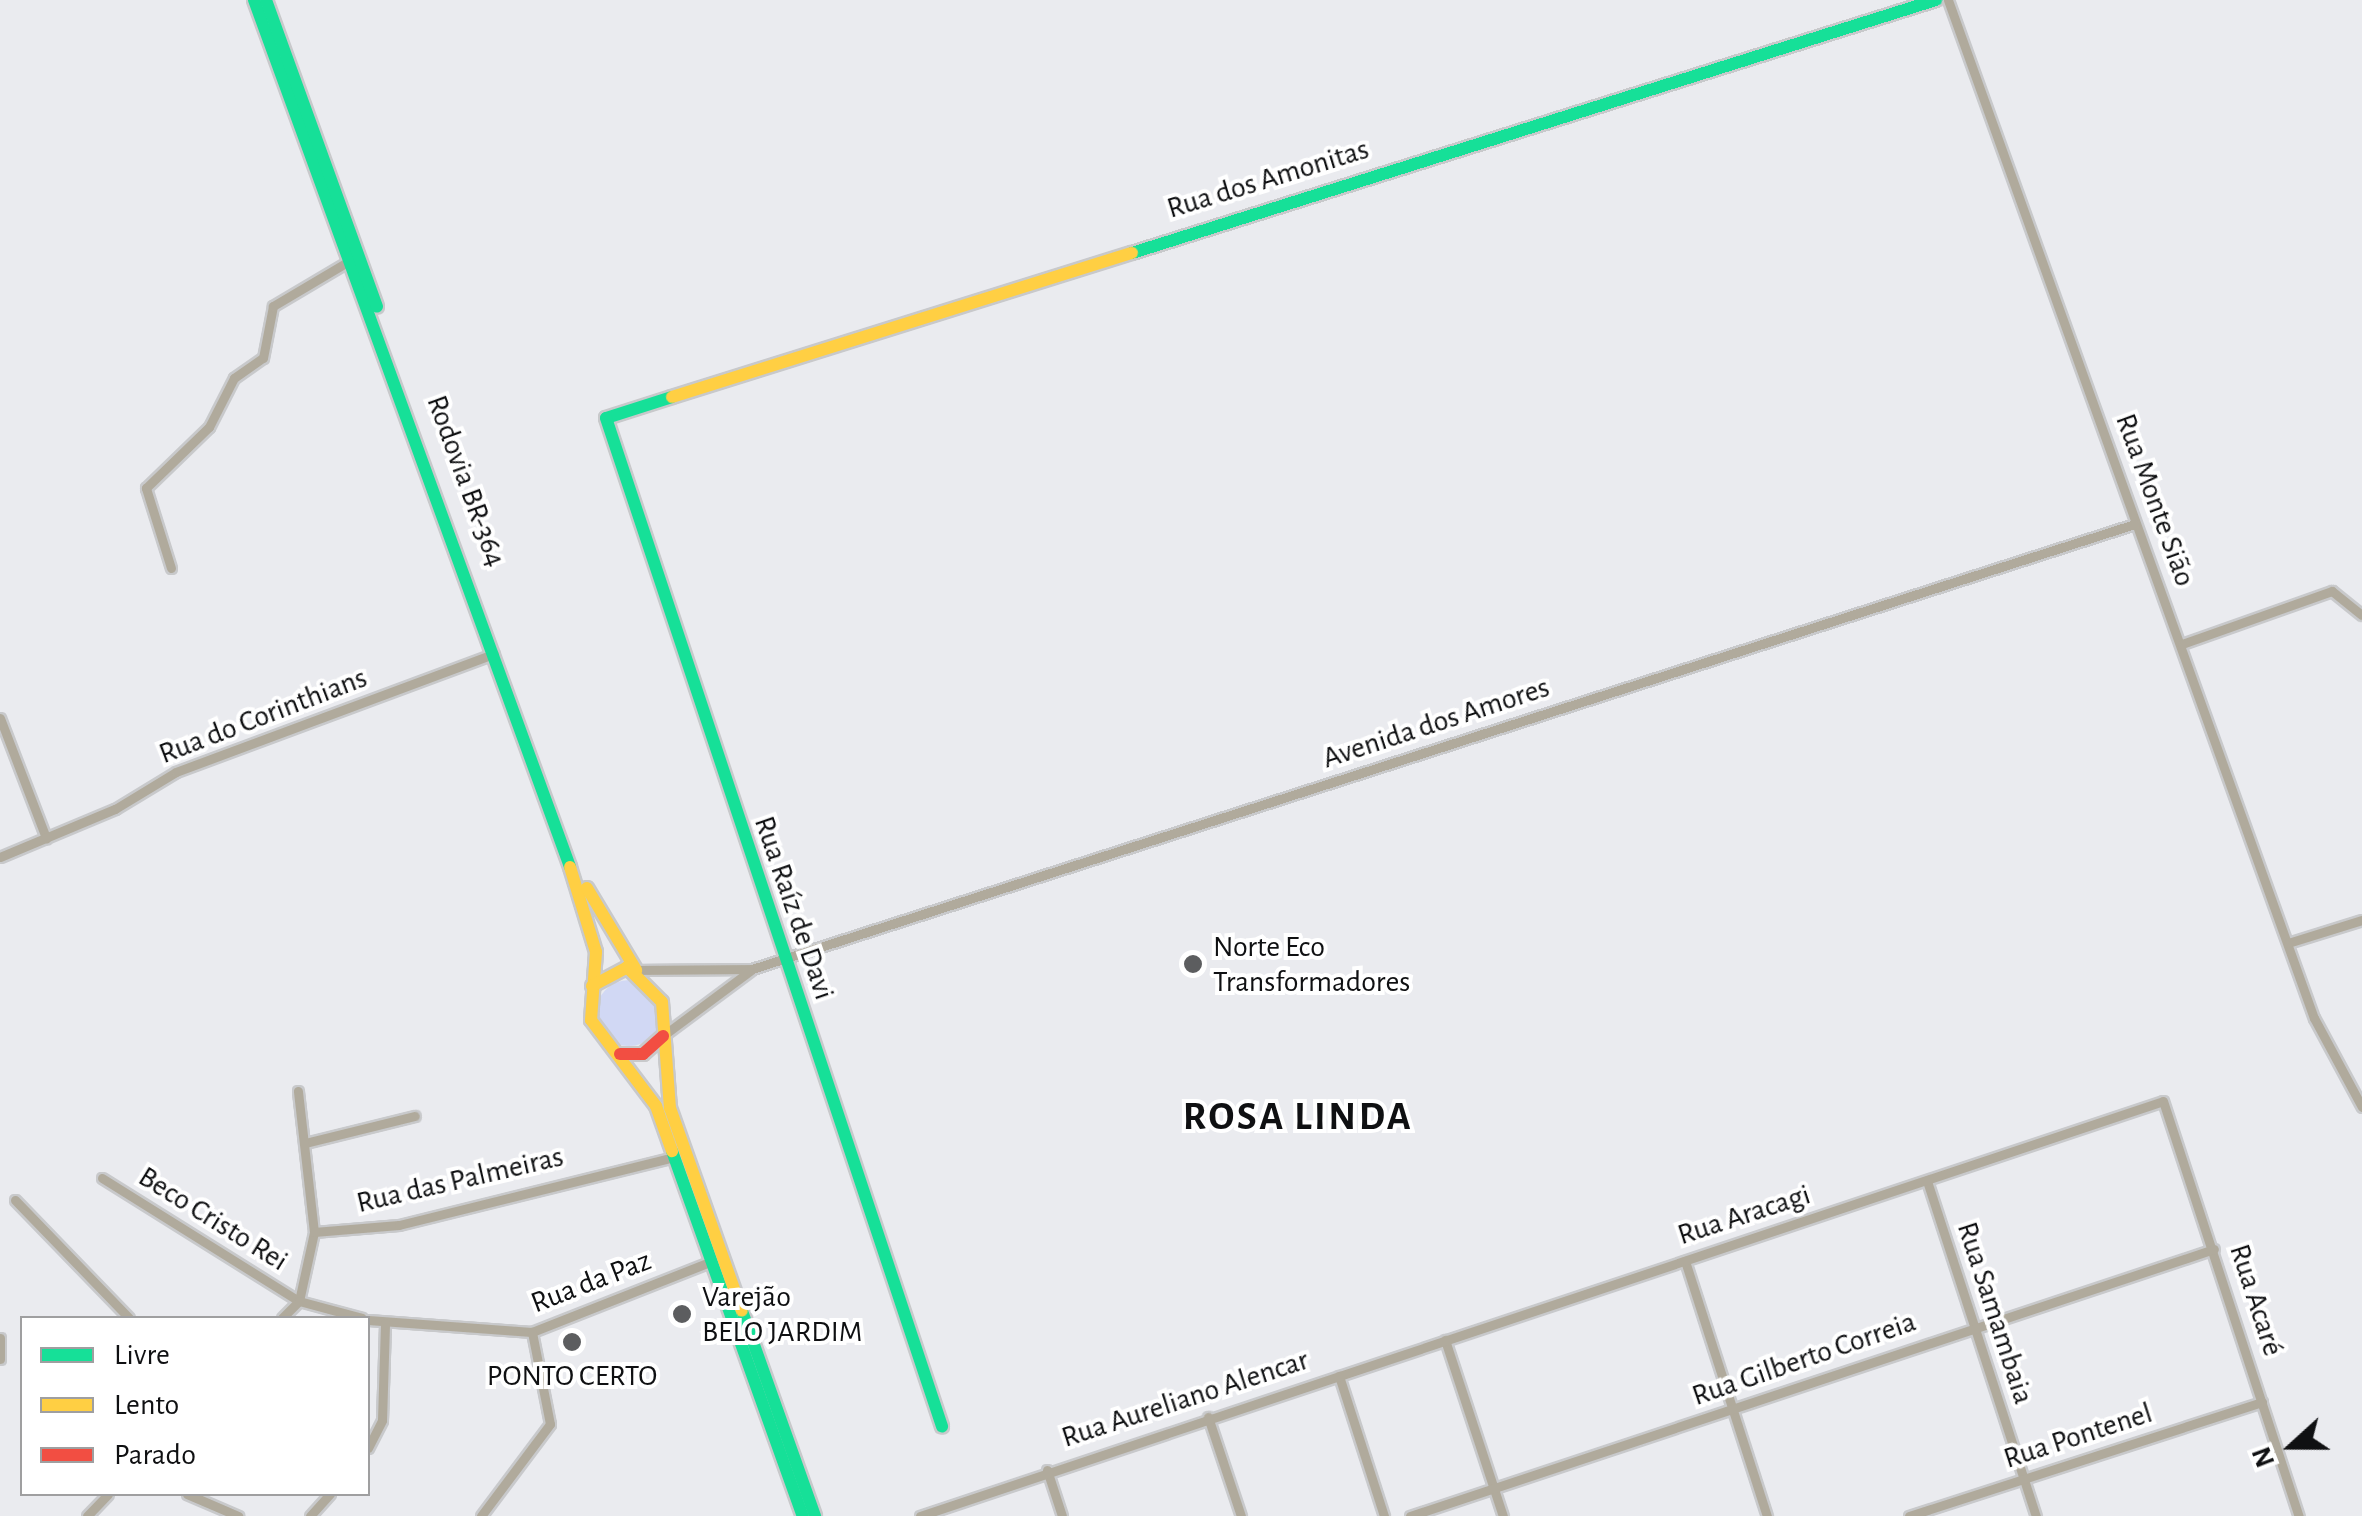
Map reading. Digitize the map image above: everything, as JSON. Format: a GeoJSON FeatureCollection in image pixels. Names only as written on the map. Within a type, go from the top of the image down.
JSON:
{"type":"FeatureCollection","features":[{"type":"Feature","properties":{"kind":"main road"},"geometry":{"type":"LineString","coordinates":[[254,0],[494,654],[592,936],[596,1031],[646,1083],[803,1516]]}},
{"type":"Feature","properties":{"kind":"main road","name":"Rodovia BR-364"},"geometry":{"type":"LineString","coordinates":[[266,0],[588,892],[636,970]]}},
{"type":"Feature","properties":{"kind":"main road","name":"Rua dos Amonitas"},"geometry":{"type":"LineString","coordinates":[[616,409],[1936,0]]}},
{"type":"Feature","properties":{"kind":"main road","name":"Rua Raíz de Davi"},"geometry":{"type":"LineString","coordinates":[[616,409],[606,432],[942,1426]]}},
{"type":"Feature","properties":{"kind":"main road"},"geometry":{"type":"LineString","coordinates":[[592,986],[616,968],[636,970],[662,1002],[670,1108],[816,1516]]}},
{"type":"Feature","properties":{"kind":"main road"},"geometry":{"type":"LineString","coordinates":[[620,1054],[643,1054],[664,1034]]}},
{"type":"Feature","properties":{"kind":"street","name":"Rua Monte Sião"},"geometry":{"type":"LineString","coordinates":[[1948,0],[2314,1018],[2362,1106]]}},
{"type":"Feature","properties":{"kind":"street"},"geometry":{"type":"LineString","coordinates":[[171,568],[146,488],[210,427],[234,378],[263,358],[274,306],[349,261]]}},
{"type":"Feature","properties":{"kind":"street","name":"Avenida dos Amores"},"geometry":{"type":"LineString","coordinates":[[636,970],[752,970],[2135,524]]}},
{"type":"Feature","properties":{"kind":"street"},"geometry":{"type":"LineString","coordinates":[[2182,644],[2332,591],[2362,615]]}},
{"type":"Feature","properties":{"kind":"street","name":"Rua do Corinthians"},"geometry":{"type":"LineString","coordinates":[[0,857],[176,772],[494,654]]}},
{"type":"Feature","properties":{"kind":"street"},"geometry":{"type":"LineString","coordinates":[[0,718],[46,838]]}},
{"type":"Feature","properties":{"kind":"street"},"geometry":{"type":"LineString","coordinates":[[2288,943],[2362,920]]}},
{"type":"Feature","properties":{"kind":"street","name":"Avenida dos Amores"},"geometry":{"type":"LineString","coordinates":[[664,1034],[752,970]]}},
{"type":"Feature","properties":{"kind":"street"},"geometry":{"type":"LineString","coordinates":[[284,1316],[299,1301],[314,1232],[298,1091]]}},
{"type":"Feature","properties":{"kind":"street","name":"Rua Aracagi"},"geometry":{"type":"LineString","coordinates":[[1339,1376],[2163,1101]]}},
{"type":"Feature","properties":{"kind":"street","name":"Rua Acaré"},"geometry":{"type":"LineString","coordinates":[[2163,1101],[2299,1516]]}},
{"type":"Feature","properties":{"kind":"street"},"geometry":{"type":"LineString","coordinates":[[304,1143],[415,1116]]}},
{"type":"Feature","properties":{"kind":"street","name":"Rua das Palmeiras"},"geometry":{"type":"LineString","coordinates":[[314,1232],[400,1225],[674,1156]]}},
{"type":"Feature","properties":{"kind":"street","name":"Beco Cristo Rei"},"geometry":{"type":"LineString","coordinates":[[102,1178],[299,1301]]}},
{"type":"Feature","properties":{"kind":"street","name":"Rua Samambaia"},"geometry":{"type":"LineString","coordinates":[[1927,1181],[2036,1516]]}},
{"type":"Feature","properties":{"kind":"street"},"geometry":{"type":"LineString","coordinates":[[15,1200],[127,1316]]}},
{"type":"Feature","properties":{"kind":"street","name":"Rua Gilberto Correia"},"geometry":{"type":"LineString","coordinates":[[1410,1516],[2214,1249]]}},
{"type":"Feature","properties":{"kind":"street"},"geometry":{"type":"LineString","coordinates":[[1685,1260],[1767,1516]]}},
{"type":"Feature","properties":{"kind":"street","name":"Rua da Paz"},"geometry":{"type":"LineString","coordinates":[[370,1320],[532,1332],[710,1262]]}},
{"type":"Feature","properties":{"kind":"street","name":"Rua da Paz"},"geometry":{"type":"LineString","coordinates":[[299,1301],[353,1316]]}},
{"type":"Feature","properties":{"kind":"street"},"geometry":{"type":"LineString","coordinates":[[370,1444],[382,1420],[385,1323]]}},
{"type":"Feature","properties":{"kind":"street"},"geometry":{"type":"LineString","coordinates":[[481,1516],[550,1424],[532,1332]]}},
{"type":"Feature","properties":{"kind":"street"},"geometry":{"type":"LineString","coordinates":[[0,1338],[0,1358]]}},
{"type":"Feature","properties":{"kind":"street"},"geometry":{"type":"LineString","coordinates":[[1446,1340],[1502,1516]]}},
{"type":"Feature","properties":{"kind":"street"},"geometry":{"type":"LineString","coordinates":[[1339,1376],[1384,1516]]}},
{"type":"Feature","properties":{"kind":"street","name":"Rua Aureliano Alencar"},"geometry":{"type":"LineString","coordinates":[[920,1516],[1047,1470],[1339,1376]]}},
{"type":"Feature","properties":{"kind":"street","name":"Rua Pontenel"},"geometry":{"type":"LineString","coordinates":[[1909,1516],[2262,1402]]}},
{"type":"Feature","properties":{"kind":"street"},"geometry":{"type":"LineString","coordinates":[[1208,1417],[1241,1516]]}},
{"type":"Feature","properties":{"kind":"street","name":"Rua Aureliano Alencar"},"geometry":{"type":"LineString","coordinates":[[1047,1470],[1062,1516]]}},
{"type":"Feature","properties":{"kind":"street"},"geometry":{"type":"LineString","coordinates":[[87,1516],[106,1496]]}},
{"type":"Feature","properties":{"kind":"street"},"geometry":{"type":"LineString","coordinates":[[192,1496],[238,1516]]}},
{"type":"Feature","properties":{"kind":"street"},"geometry":{"type":"LineString","coordinates":[[310,1516],[328,1496]]}},
{"type":"Feature","properties":{"kind":"shaded area"},"geometry":{"type":"Polygon","coordinates":[[[629,980],[642,982],[652,990],[660,1000],[660,1026],[652,1036],[642,1044],[629,1046],[616,1044],[606,1036],[598,1026],[596,1013],[598,1000],[606,990],[616,982],[629,980]]]}},
{"type":"Feature","properties":{"kind":"traffic: fast"},"geometry":{"type":"LineString","coordinates":[[254,0],[570,867]]}},
{"type":"Feature","properties":{"kind":"traffic: fast"},"geometry":{"type":"LineString","coordinates":[[266,0],[377,307]]}},
{"type":"Feature","properties":{"kind":"traffic: fast"},"geometry":{"type":"LineString","coordinates":[[1132,253],[1936,0]]}},
{"type":"Feature","properties":{"kind":"traffic: fast"},"geometry":{"type":"LineString","coordinates":[[672,397],[606,418],[942,1426]]}},
{"type":"Feature","properties":{"kind":"traffic: fast"},"geometry":{"type":"LineString","coordinates":[[672,1151],[803,1516]]}},
{"type":"Feature","properties":{"kind":"traffic: fast"},"geometry":{"type":"LineString","coordinates":[[742,1311],[815,1516]]}},
{"type":"Feature","properties":{"kind":"traffic: slow"},"geometry":{"type":"LineString","coordinates":[[672,397],[1132,253]]}},
{"type":"Feature","properties":{"kind":"traffic: slow"},"geometry":{"type":"LineString","coordinates":[[570,867],[596,952],[591,1020],[656,1106],[672,1151]]}},
{"type":"Feature","properties":{"kind":"traffic: slow"},"geometry":{"type":"LineString","coordinates":[[587,888],[636,970]]}},
{"type":"Feature","properties":{"kind":"traffic: slow"},"geometry":{"type":"LineString","coordinates":[[592,986],[627,967],[662,1002],[670,1108],[742,1311]]}},
{"type":"Feature","properties":{"kind":"traffic: jam"},"geometry":{"type":"LineString","coordinates":[[620,1054],[643,1054],[663,1036]]}},
{"type":"Feature","properties":{"kind":"place","name":"Norte Eco Transformadores"},"geometry":{"type":"Point","coordinates":[1193,964]}},
{"type":"Feature","properties":{"kind":"place","name":"Varejão BELO JARDIM"},"geometry":{"type":"Point","coordinates":[682,1314]}},
{"type":"Feature","properties":{"kind":"place","name":"PONTO CERTO"},"geometry":{"type":"Point","coordinates":[572,1342]}},
{"type":"Feature","properties":{"kind":"district","name":"ROSA LINDA"},"geometry":{"type":"Point","coordinates":[1298,1117]}}]}
